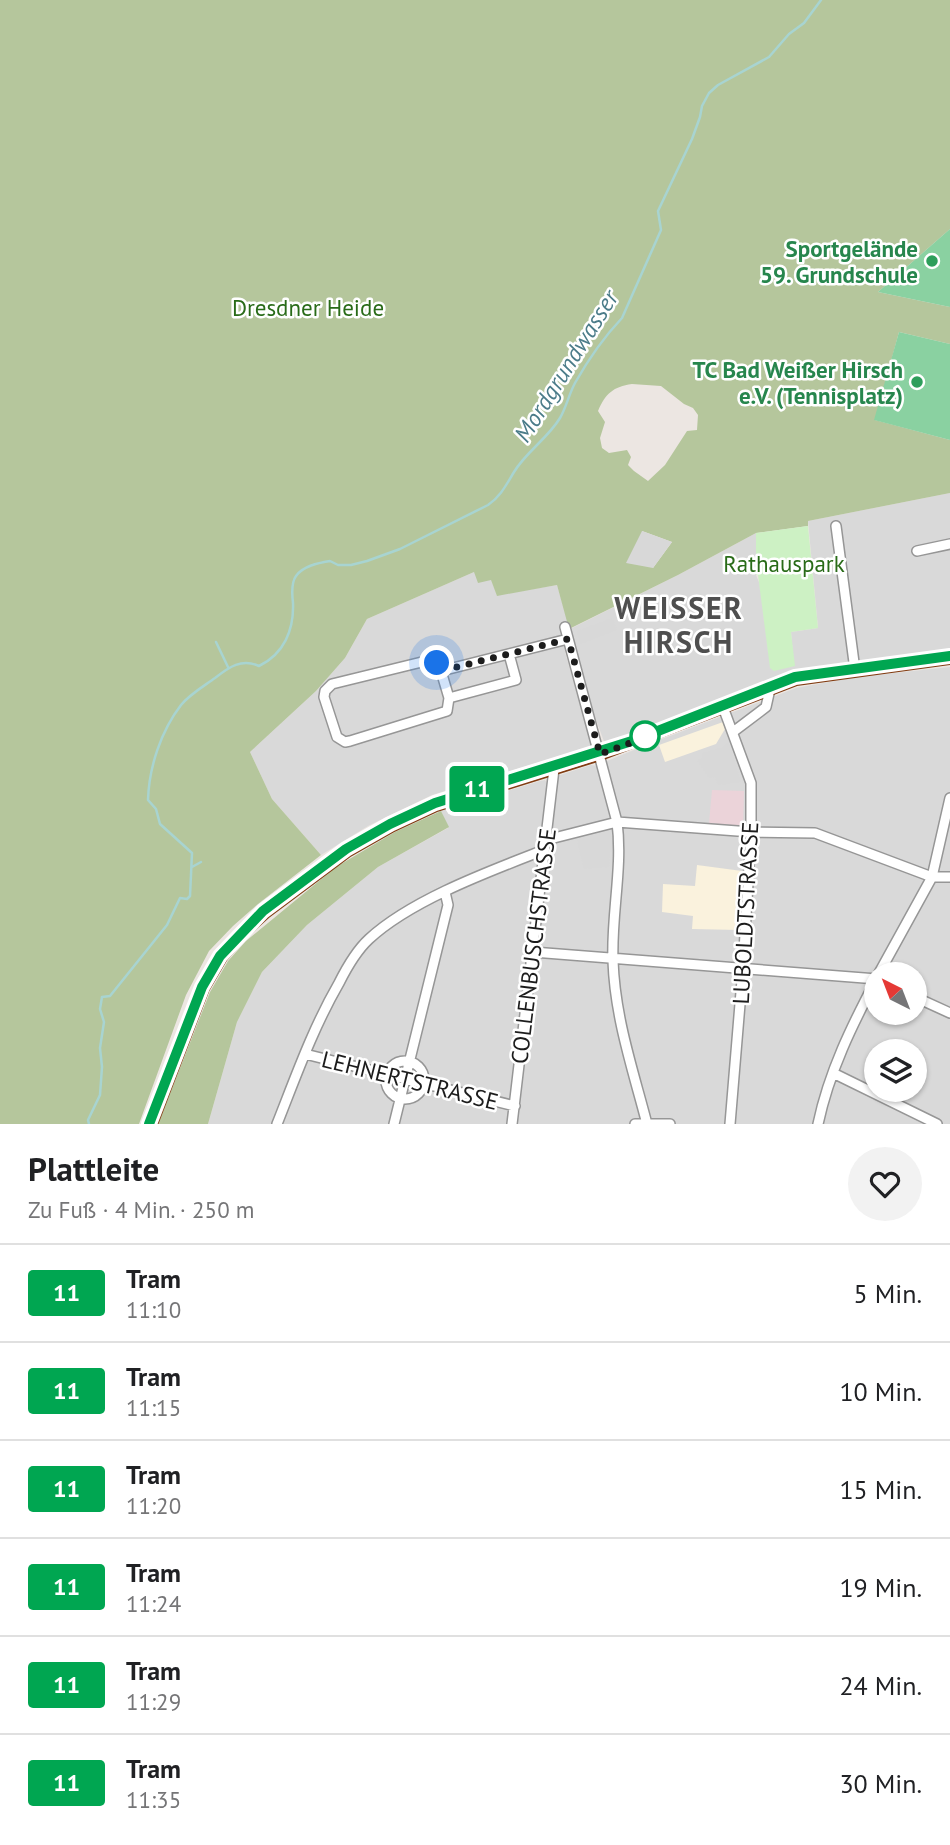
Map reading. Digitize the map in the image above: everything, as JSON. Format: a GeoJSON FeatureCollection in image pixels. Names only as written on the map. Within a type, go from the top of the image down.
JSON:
{"type":"FeatureCollection","features":[{"type":"Feature","properties":{"kind":"main road"},"geometry":{"type":"LineString","coordinates":[[150,1124],[200,996],[211,972],[230,946],[264,913],[332,861],[402,820],[436,805],[600,754],[796,679],[950,658]]}},
{"type":"Feature","properties":{"kind":"street"},"geometry":{"type":"LineString","coordinates":[[836,526],[855,670]]}},
{"type":"Feature","properties":{"kind":"street"},"geometry":{"type":"LineString","coordinates":[[917,551],[950,544]]}},
{"type":"Feature","properties":{"kind":"street"},"geometry":{"type":"LineString","coordinates":[[565,626],[617,822],[620,842],[613,959],[616,1006],[647,1124]]}},
{"type":"Feature","properties":{"kind":"street"},"geometry":{"type":"LineString","coordinates":[[441,671],[568,639]]}},
{"type":"Feature","properties":{"kind":"street"},"geometry":{"type":"LineString","coordinates":[[449,698],[516,680],[509,653]]}},
{"type":"Feature","properties":{"kind":"street"},"geometry":{"type":"LineString","coordinates":[[430,660],[437,663],[441,671],[449,698],[449,708],[443,714],[345,741],[337,737],[324,697],[325,691],[332,684],[430,660]]}},
{"type":"Feature","properties":{"kind":"street"},"geometry":{"type":"LineString","coordinates":[[733,732],[766,707],[770,689]]}},
{"type":"Feature","properties":{"kind":"street","name":"LUBOLDTSTRASSE"},"geometry":{"type":"LineString","coordinates":[[723,707],[751,783],[751,832],[743,968],[730,1124]]}},
{"type":"Feature","properties":{"kind":"street","name":"COLLENBUSCHSTRASSE"},"geometry":{"type":"LineString","coordinates":[[513,1124],[554,769]]}},
{"type":"Feature","properties":{"kind":"street"},"geometry":{"type":"LineString","coordinates":[[886,962],[932,877],[950,798]]}},
{"type":"Feature","properties":{"kind":"street"},"geometry":{"type":"LineString","coordinates":[[277,1124],[332,994],[349,964],[368,940],[401,916],[445,892],[545,845],[617,822],[751,832],[815,832],[932,877],[950,877]]}},
{"type":"Feature","properties":{"kind":"street"},"geometry":{"type":"LineString","coordinates":[[394,1124],[448,905],[445,892]]}},
{"type":"Feature","properties":{"kind":"street"},"geometry":{"type":"LineString","coordinates":[[533,952],[864,977]]}},
{"type":"Feature","properties":{"kind":"street"},"geometry":{"type":"LineString","coordinates":[[818,1124],[833,1073],[864,1002]]}},
{"type":"Feature","properties":{"kind":"street"},"geometry":{"type":"LineString","coordinates":[[928,1003],[950,1013]]}},
{"type":"Feature","properties":{"kind":"street","name":"LEHNERTSTRASSE"},"geometry":{"type":"LineString","coordinates":[[305,1054],[515,1106]]}},
{"type":"Feature","properties":{"kind":"street"},"geometry":{"type":"LineString","coordinates":[[410,1061],[421,1070],[424,1084],[412,1098],[400,1098],[387,1087],[387,1075],[395,1063],[410,1061]]}},
{"type":"Feature","properties":{"kind":"street"},"geometry":{"type":"LineString","coordinates":[[833,1073],[937,1124]]}},
{"type":"Feature","properties":{"kind":"street"},"geometry":{"type":"LineString","coordinates":[[635,1124],[670,1124]]}},
{"type":"Feature","properties":{"kind":"shaded area"},"geometry":{"type":"Polygon","coordinates":[[[950,493],[950,652],[799,672],[605,744],[563,632],[565,652],[592,746],[432,795],[368,826],[321,855],[272,799],[250,752],[316,691],[345,658],[367,619],[474,572],[491,579],[497,595],[557,585],[570,629],[756,533],[756,575],[794,666],[791,632],[818,628],[808,521],[950,493]]]}},
{"type":"Feature","properties":{"kind":"shaded area"},"geometry":{"type":"Polygon","coordinates":[[[642,531],[672,542],[653,568],[626,563],[642,531]]]}},
{"type":"Feature","properties":{"kind":"shaded area"},"geometry":{"type":"Polygon","coordinates":[[[612,618],[617,630],[581,644],[577,631],[612,618]]]}},
{"type":"Feature","properties":{"kind":"shaded area"},"geometry":{"type":"Polygon","coordinates":[[[950,667],[950,1124],[208,1124],[237,1022],[262,972],[307,925],[378,867],[448,828],[441,811],[540,781],[545,780],[548,785],[557,776],[591,765],[606,764],[607,761],[646,745],[796,688],[857,677],[950,667]]]}},
{"type":"Feature","properties":{"kind":"shaded area"},"geometry":{"type":"Polygon","coordinates":[[[723,722],[725,729],[716,744],[665,762],[659,745],[723,722]]]}},
{"type":"Feature","properties":{"kind":"shaded area"},"geometry":{"type":"Polygon","coordinates":[[[728,742],[741,782],[718,785],[715,777],[709,778],[697,760],[703,758],[702,753],[723,747],[728,742]]]}},
{"type":"Feature","properties":{"kind":"shaded area"},"geometry":{"type":"Polygon","coordinates":[[[712,790],[744,791],[743,826],[709,823],[712,790]]]}},
{"type":"Feature","properties":{"kind":"shaded area"},"geometry":{"type":"Polygon","coordinates":[[[610,831],[614,852],[610,852],[609,867],[584,869],[577,839],[610,831]]]}},
{"type":"Feature","properties":{"kind":"shaded area"},"geometry":{"type":"Polygon","coordinates":[[[697,865],[742,871],[739,930],[692,929],[693,916],[662,912],[663,884],[695,886],[697,865]]]}},
{"type":"Feature","properties":{"kind":"green space","name":"Dresdner Heide"},"geometry":{"type":"Polygon","coordinates":[[[0,0],[950,0],[950,229],[878,292],[950,307],[950,344],[899,332],[875,420],[950,440],[950,493],[808,521],[808,526],[756,533],[569,629],[557,585],[497,596],[491,580],[478,583],[474,572],[367,619],[345,658],[316,691],[250,752],[272,799],[321,855],[258,904],[209,951],[186,995],[139,1124],[0,1124],[0,0]],[[632,384],[615,389],[604,400],[598,411],[605,422],[600,438],[602,448],[609,453],[627,450],[631,457],[628,465],[648,481],[665,465],[687,431],[697,430],[698,415],[693,408],[661,386],[632,384]],[[642,531],[653,568],[672,542],[642,531]]]}},
{"type":"Feature","properties":{"kind":"green space","name":"Sportgelände 59. Grundschule"},"geometry":{"type":"Polygon","coordinates":[[[950,229],[950,307],[878,292],[950,229]]]}},
{"type":"Feature","properties":{"kind":"green space","name":"TC Bad Weißer Hirsch e.V. (Tennisplatz)"},"geometry":{"type":"Polygon","coordinates":[[[899,332],[950,344],[950,440],[874,420],[899,332]]]}},
{"type":"Feature","properties":{"kind":"green space","name":"Rathauspark"},"geometry":{"type":"Polygon","coordinates":[[[808,526],[818,628],[791,632],[795,666],[774,671],[770,668],[756,575],[756,533],[808,526]]]}},
{"type":"Feature","properties":{"kind":"green space"},"geometry":{"type":"Polygon","coordinates":[[[441,811],[449,827],[378,867],[307,925],[262,972],[237,1022],[208,1124],[158,1124],[210,992],[228,961],[246,941],[336,867],[395,832],[441,811]]]}},
{"type":"Feature","properties":{"kind":"waterway","name":"Mordgrundwasser"},"geometry":{"type":"LineString","coordinates":[[89,1124],[88,1120],[100,1095],[100,1048],[104,1022],[100,1009],[102,997],[110,996],[167,925],[180,898],[187,899],[190,896],[192,853],[160,824],[156,809],[148,800],[157,750],[174,715],[189,697],[225,670],[241,663],[259,666],[275,655],[286,640],[292,623],[293,582],[303,570],[330,561],[338,565],[351,565],[400,549],[488,505],[496,498],[519,465],[555,425],[585,366],[622,318],[661,230],[658,211],[692,139],[709,93],[718,85],[769,57],[789,34],[804,23],[821,0]]}},
{"type":"Feature","properties":{"kind":"waterway"},"geometry":{"type":"LineString","coordinates":[[216,642],[228,667]]}},
{"type":"Feature","properties":{"kind":"waterway"},"geometry":{"type":"LineString","coordinates":[[192,867],[201,862]]}},
{"type":"Feature","properties":{"kind":"tram line"},"geometry":{"type":"LineString","coordinates":[[149,1124],[202,987],[220,956],[263,911],[346,849],[435,803],[635,740],[795,677],[950,656]]}},
{"type":"Feature","properties":{"kind":"tram line","name":"11"},"geometry":{"type":"LineString","coordinates":[[149,1124],[202,987],[220,956],[263,911],[346,849],[413,812],[435,803],[635,740],[795,677],[950,656]]}},
{"type":"Feature","properties":{"kind":"place","name":"Sportgelände 59. Grundschule"},"geometry":{"type":"Point","coordinates":[932,261]}},
{"type":"Feature","properties":{"kind":"place","name":"TC Bad Weißer Hirsch e.V. (Tennisplatz)"},"geometry":{"type":"Point","coordinates":[917,382]}},
{"type":"Feature","properties":{"kind":"district","name":"WEISSER HIRSCH"},"geometry":{"type":"Point","coordinates":[679,624]}},
{"type":"Feature","properties":{"kind":"route"},"geometry":{"type":"LineString","coordinates":[[437,663],[441,671],[568,639],[600,754],[647,737],[645,736]]}}]}
